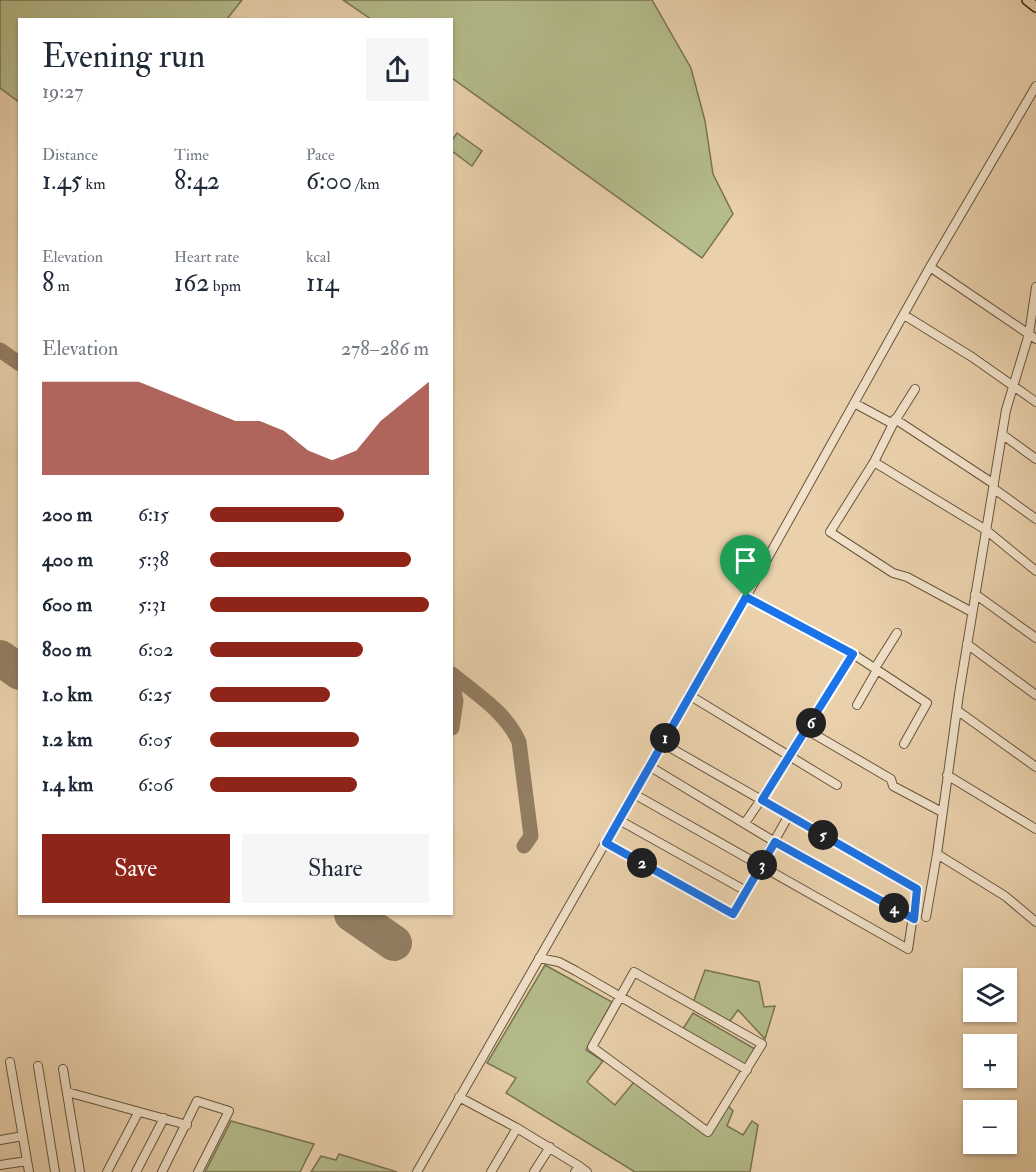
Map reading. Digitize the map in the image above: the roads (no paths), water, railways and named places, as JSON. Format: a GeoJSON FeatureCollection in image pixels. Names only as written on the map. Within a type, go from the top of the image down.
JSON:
{"type":"FeatureCollection","features":[{"type":"Feature","properties":{"kind":"main road"},"geometry":{"type":"LineString","coordinates":[[1027,0],[1036,7]]}},
{"type":"Feature","properties":{"kind":"street"},"geometry":{"type":"LineString","coordinates":[[417,1172],[746,597],[930,267],[1036,86]]}},
{"type":"Feature","properties":{"kind":"street"},"geometry":{"type":"LineString","coordinates":[[930,267],[1036,339]]}},
{"type":"Feature","properties":{"kind":"street"},"geometry":{"type":"LineString","coordinates":[[926,917],[993,486],[1013,386],[1029,334],[1036,287]]}},
{"type":"Feature","properties":{"kind":"street"},"geometry":{"type":"LineString","coordinates":[[904,315],[1036,402]]}},
{"type":"Feature","properties":{"kind":"street"},"geometry":{"type":"LineString","coordinates":[[915,389],[894,422],[874,462],[830,532],[893,573],[907,577],[972,612]]}},
{"type":"Feature","properties":{"kind":"street"},"geometry":{"type":"LineString","coordinates":[[854,403],[894,422],[993,486],[1036,519]]}},
{"type":"Feature","properties":{"kind":"street"},"geometry":{"type":"LineString","coordinates":[[1003,435],[1036,459]]}},
{"type":"Feature","properties":{"kind":"street"},"geometry":{"type":"LineString","coordinates":[[874,462],[986,530],[1036,571]]}},
{"type":"Feature","properties":{"kind":"street"},"geometry":{"type":"LineString","coordinates":[[975,594],[1036,638]]}},
{"type":"Feature","properties":{"kind":"street"},"geometry":{"type":"LineString","coordinates":[[746,597],[853,654],[927,703],[904,744]]}},
{"type":"Feature","properties":{"kind":"street"},"geometry":{"type":"LineString","coordinates":[[857,705],[897,633]]}},
{"type":"Feature","properties":{"kind":"street"},"geometry":{"type":"LineString","coordinates":[[967,644],[1036,695]]}},
{"type":"Feature","properties":{"kind":"street"},"geometry":{"type":"LineString","coordinates":[[745,824],[790,758],[853,654]]}},
{"type":"Feature","properties":{"kind":"street"},"geometry":{"type":"LineString","coordinates":[[689,695],[837,785]]}},
{"type":"Feature","properties":{"kind":"street"},"geometry":{"type":"LineString","coordinates":[[958,711],[1036,767]]}},
{"type":"Feature","properties":{"kind":"street"},"geometry":{"type":"LineString","coordinates":[[807,730],[891,779],[893,786],[942,812]]}},
{"type":"Feature","properties":{"kind":"street"},"geometry":{"type":"LineString","coordinates":[[634,794],[908,949],[917,889],[662,743]]}},
{"type":"Feature","properties":{"kind":"street"},"geometry":{"type":"LineString","coordinates":[[649,766],[775,842],[914,919]]}},
{"type":"Feature","properties":{"kind":"street"},"geometry":{"type":"LineString","coordinates":[[947,775],[1036,829]]}},
{"type":"Feature","properties":{"kind":"street"},"geometry":{"type":"LineString","coordinates":[[606,843],[733,914],[789,815]]}},
{"type":"Feature","properties":{"kind":"street"},"geometry":{"type":"LineString","coordinates":[[619,820],[746,891]]}},
{"type":"Feature","properties":{"kind":"street"},"geometry":{"type":"LineString","coordinates":[[937,854],[1005,896],[1036,922]]}},
{"type":"Feature","properties":{"kind":"street"},"geometry":{"type":"LineString","coordinates":[[539,958],[559,962],[747,1070]]}},
{"type":"Feature","properties":{"kind":"street"},"geometry":{"type":"LineString","coordinates":[[634,972],[762,1044],[708,1132],[592,1047],[620,997],[634,972]]}},
{"type":"Feature","properties":{"kind":"street"},"geometry":{"type":"LineString","coordinates":[[10,1062],[29,1172]]}},
{"type":"Feature","properties":{"kind":"street"},"geometry":{"type":"LineString","coordinates":[[38,1066],[55,1172]]}},
{"type":"Feature","properties":{"kind":"street"},"geometry":{"type":"LineString","coordinates":[[63,1069],[80,1172]]}},
{"type":"Feature","properties":{"kind":"street"},"geometry":{"type":"LineString","coordinates":[[67,1092],[187,1125]]}},
{"type":"Feature","properties":{"kind":"street"},"geometry":{"type":"LineString","coordinates":[[459,1097],[518,1128],[550,1147],[577,1169],[587,1172]]}},
{"type":"Feature","properties":{"kind":"street"},"geometry":{"type":"LineString","coordinates":[[162,1172],[197,1101],[229,1111],[198,1172]]}},
{"type":"Feature","properties":{"kind":"street"},"geometry":{"type":"LineString","coordinates":[[107,1172],[138,1113]]}},
{"type":"Feature","properties":{"kind":"street"},"geometry":{"type":"LineString","coordinates":[[136,1172],[164,1118]]}},
{"type":"Feature","properties":{"kind":"street"},"geometry":{"type":"LineString","coordinates":[[491,1172],[518,1128]]}},
{"type":"Feature","properties":{"kind":"street"},"geometry":{"type":"LineString","coordinates":[[0,1140],[23,1136]]}},
{"type":"Feature","properties":{"kind":"street"},"geometry":{"type":"LineString","coordinates":[[534,1172],[550,1147]]}},
{"type":"Feature","properties":{"kind":"street"},"geometry":{"type":"LineString","coordinates":[[0,1165],[27,1161]]}}]}
